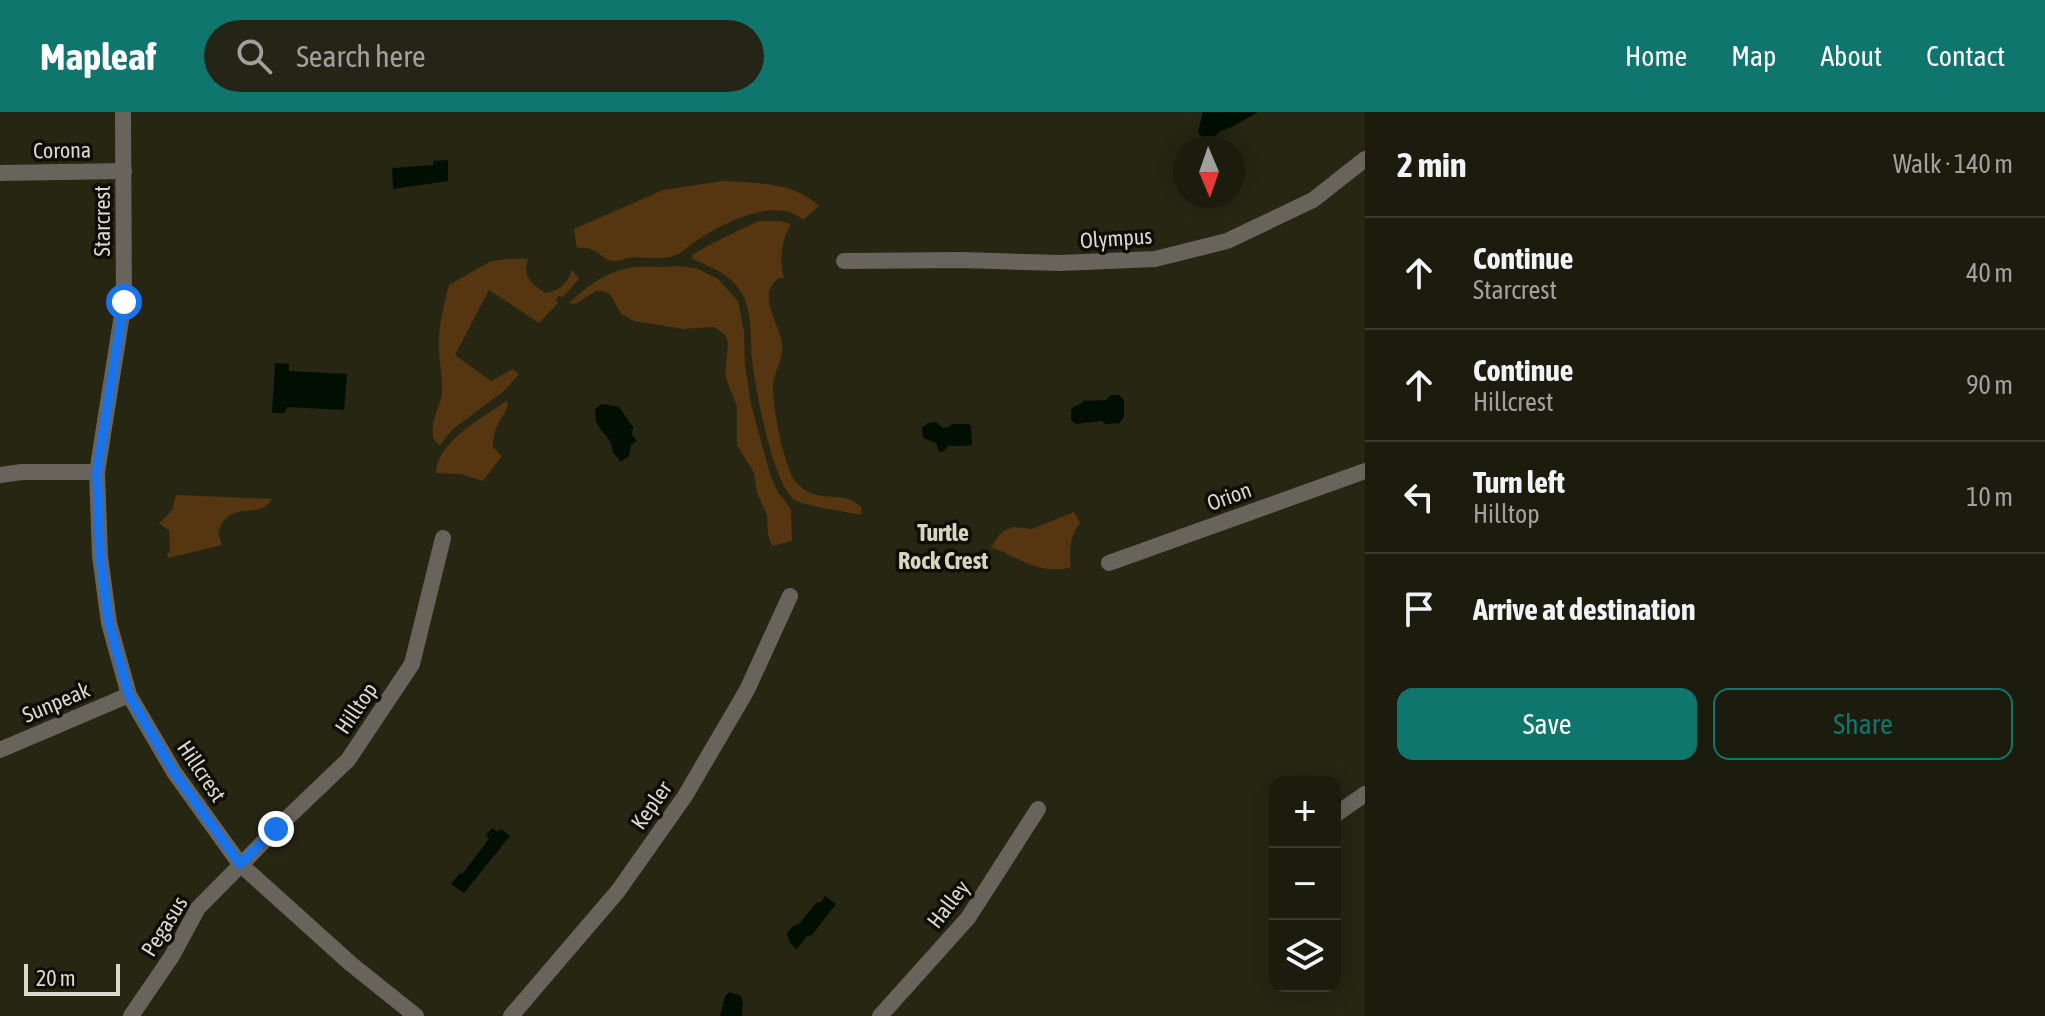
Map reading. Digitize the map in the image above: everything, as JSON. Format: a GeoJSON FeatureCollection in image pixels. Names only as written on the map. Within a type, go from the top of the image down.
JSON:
{"type":"FeatureCollection","features":[{"type":"Feature","properties":{"kind":"street","name":"Starcrest"},"geometry":{"type":"LineString","coordinates":[[97,472],[124,302],[123,112]]}},
{"type":"Feature","properties":{"kind":"street","name":"Olympus"},"geometry":{"type":"LineString","coordinates":[[844,261],[1060,263],[1155,259],[1227,241],[1313,200],[1365,159]]}},
{"type":"Feature","properties":{"kind":"street","name":"Corona"},"geometry":{"type":"LineString","coordinates":[[0,173],[124,171]]}},
{"type":"Feature","properties":{"kind":"street","name":"Orion"},"geometry":{"type":"LineString","coordinates":[[1109,563],[1365,471]]}},
{"type":"Feature","properties":{"kind":"street"},"geometry":{"type":"LineString","coordinates":[[0,475],[97,472]]}},
{"type":"Feature","properties":{"kind":"street","name":"Hillcrest"},"geometry":{"type":"LineString","coordinates":[[97,472],[100,556],[109,623],[129,695],[174,772],[240,864],[351,964],[416,1016]]}},
{"type":"Feature","properties":{"kind":"street","name":"Hilltop"},"geometry":{"type":"LineString","coordinates":[[240,864],[348,760],[412,664],[443,538]]}},
{"type":"Feature","properties":{"kind":"street","name":"Kepler"},"geometry":{"type":"LineString","coordinates":[[511,1016],[618,891],[685,796],[747,690],[790,596]]}},
{"type":"Feature","properties":{"kind":"street","name":"Sunpeak"},"geometry":{"type":"LineString","coordinates":[[0,750],[129,695]]}},
{"type":"Feature","properties":{"kind":"street"},"geometry":{"type":"LineString","coordinates":[[1341,811],[1365,794]]}},
{"type":"Feature","properties":{"kind":"street","name":"Halley"},"geometry":{"type":"LineString","coordinates":[[880,1016],[968,918],[1038,809]]}},
{"type":"Feature","properties":{"kind":"street","name":"Pegasus"},"geometry":{"type":"LineString","coordinates":[[131,1016],[172,956],[198,908],[240,864]]}},
{"type":"Feature","properties":{"kind":"shaded area"},"geometry":{"type":"Polygon","coordinates":[[[1203,112],[1258,112],[1215,136],[1202,136],[1198,131],[1203,112]]]}},
{"type":"Feature","properties":{"kind":"shaded area"},"geometry":{"type":"Polygon","coordinates":[[[448,160],[448,181],[393,189],[392,168],[433,165],[433,161],[448,160]]]}},
{"type":"Feature","properties":{"kind":"shaded area"},"geometry":{"type":"Polygon","coordinates":[[[723,181],[786,188],[819,206],[803,220],[792,213],[778,210],[734,220],[671,257],[615,261],[590,249],[577,248],[574,229],[663,190],[723,181]]]}},
{"type":"Feature","properties":{"kind":"shaded area"},"geometry":{"type":"Polygon","coordinates":[[[759,221],[791,224],[782,250],[784,278],[779,278],[772,285],[769,293],[782,345],[773,395],[787,463],[795,481],[802,488],[815,494],[851,500],[861,507],[861,515],[800,502],[787,491],[779,476],[761,412],[752,360],[749,314],[743,297],[735,283],[693,259],[692,255],[700,250],[759,221]]]}},
{"type":"Feature","properties":{"kind":"shaded area"},"geometry":{"type":"Polygon","coordinates":[[[528,259],[526,270],[530,279],[546,293],[562,286],[572,270],[579,279],[563,297],[559,296],[556,300],[558,303],[539,323],[489,290],[455,355],[491,381],[513,369],[519,374],[505,390],[453,429],[440,445],[434,440],[432,430],[442,392],[439,332],[449,285],[491,261],[528,259]]]}},
{"type":"Feature","properties":{"kind":"shaded area"},"geometry":{"type":"Polygon","coordinates":[[[676,266],[696,268],[718,279],[738,301],[751,404],[770,474],[778,492],[791,509],[792,541],[772,546],[767,515],[757,493],[754,473],[737,445],[737,406],[725,376],[728,343],[725,335],[714,327],[683,329],[634,321],[621,314],[610,294],[603,291],[596,291],[575,304],[569,303],[592,284],[618,271],[676,266]]]}},
{"type":"Feature","properties":{"kind":"shaded area"},"geometry":{"type":"Polygon","coordinates":[[[275,363],[289,364],[289,371],[347,374],[344,410],[287,407],[285,413],[272,413],[275,363]]]}},
{"type":"Feature","properties":{"kind":"shaded area"},"geometry":{"type":"Polygon","coordinates":[[[1111,395],[1119,395],[1124,400],[1124,416],[1120,423],[1106,424],[1102,421],[1076,424],[1071,420],[1071,409],[1075,406],[1084,401],[1106,400],[1111,395]]]}},
{"type":"Feature","properties":{"kind":"shaded area"},"geometry":{"type":"Polygon","coordinates":[[[506,401],[508,405],[493,440],[493,447],[502,456],[483,481],[461,474],[436,473],[438,461],[453,441],[506,401]]]}},
{"type":"Feature","properties":{"kind":"shaded area"},"geometry":{"type":"Polygon","coordinates":[[[602,404],[619,407],[633,427],[632,435],[637,441],[631,445],[629,456],[621,462],[595,417],[595,409],[602,404]]]}},
{"type":"Feature","properties":{"kind":"shaded area"},"geometry":{"type":"Polygon","coordinates":[[[936,422],[943,428],[952,424],[969,424],[972,444],[948,446],[939,452],[936,443],[923,438],[922,428],[936,422]]]}},
{"type":"Feature","properties":{"kind":"shaded area"},"geometry":{"type":"Polygon","coordinates":[[[176,495],[272,499],[260,509],[229,516],[218,533],[222,545],[168,558],[169,530],[159,524],[172,510],[176,495]]]}},
{"type":"Feature","properties":{"kind":"shaded area"},"geometry":{"type":"Polygon","coordinates":[[[1074,512],[1080,523],[1072,538],[1069,568],[1038,567],[991,547],[999,535],[1013,527],[1032,529],[1074,512]]]}},
{"type":"Feature","properties":{"kind":"shaded area"},"geometry":{"type":"Polygon","coordinates":[[[492,828],[498,832],[501,829],[510,836],[464,893],[451,884],[489,839],[486,835],[492,828]]]}},
{"type":"Feature","properties":{"kind":"shaded area"},"geometry":{"type":"Polygon","coordinates":[[[825,896],[836,904],[797,949],[790,943],[787,933],[825,896]]]}},
{"type":"Feature","properties":{"kind":"shaded area"},"geometry":{"type":"Polygon","coordinates":[[[730,992],[741,996],[742,1016],[720,1016],[725,996],[730,992]]]}},
{"type":"Feature","properties":{"kind":"district","name":"Turtle Rock Crest"},"geometry":{"type":"Point","coordinates":[943,547]}},
{"type":"Feature","properties":{"kind":"route"},"geometry":{"type":"LineString","coordinates":[[124,302],[97,472],[100,556],[109,623],[129,695],[174,772],[240,864],[276,829]]}}]}
